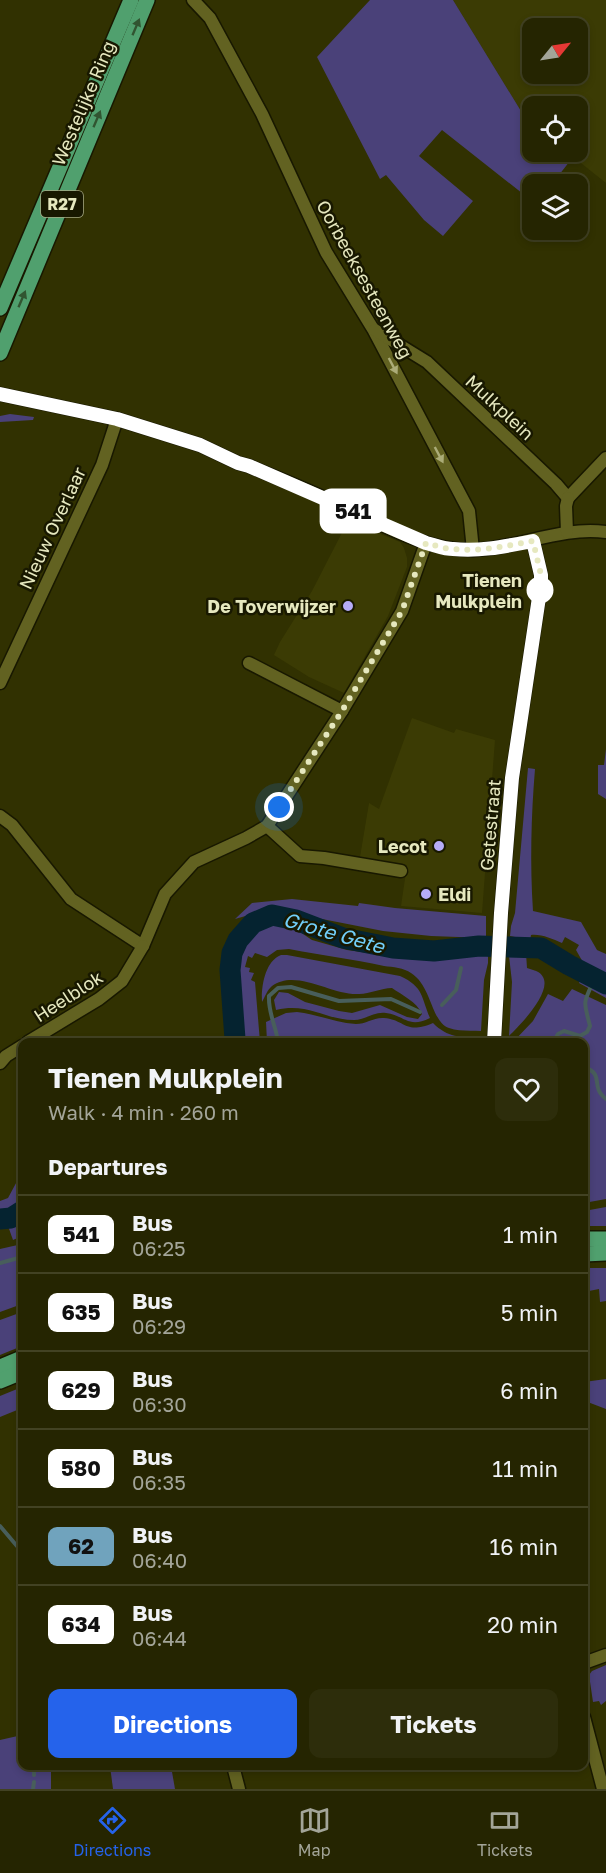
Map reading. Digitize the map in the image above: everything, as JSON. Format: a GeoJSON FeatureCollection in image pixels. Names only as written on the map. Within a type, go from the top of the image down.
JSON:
{"type":"FeatureCollection","features":[{"type":"Feature","properties":{"kind":"main road","name":"Westelijke Ring"},"geometry":{"type":"LineString","coordinates":[[0,308],[131,0]]}},
{"type":"Feature","properties":{"kind":"main road","name":"Westelijke Ring"},"geometry":{"type":"LineString","coordinates":[[0,353],[147,0]]}},
{"type":"Feature","properties":{"kind":"main road"},"geometry":{"type":"LineString","coordinates":[[588,1239],[606,1239]]}},
{"type":"Feature","properties":{"kind":"main road"},"geometry":{"type":"LineString","coordinates":[[588,1254],[606,1253]]}},
{"type":"Feature","properties":{"kind":"main road"},"geometry":{"type":"LineString","coordinates":[[0,1367],[18,1360]]}},
{"type":"Feature","properties":{"kind":"main road"},"geometry":{"type":"LineString","coordinates":[[0,1381],[18,1374]]}},
{"type":"Feature","properties":{"kind":"street","name":"Oorbeeksesteenweg"},"geometry":{"type":"LineString","coordinates":[[193,0],[210,18],[262,114],[326,252],[373,329],[469,511],[473,550]]}},
{"type":"Feature","properties":{"kind":"street","name":"Mulkplein"},"geometry":{"type":"LineString","coordinates":[[373,329],[427,362],[568,498]]}},
{"type":"Feature","properties":{"kind":"street"},"geometry":{"type":"LineString","coordinates":[[0,394],[117,419],[200,445],[426,543],[451,549],[473,550],[503,547],[567,532],[591,530],[606,532]]}},
{"type":"Feature","properties":{"kind":"street","name":"Nieuw Overlaar"},"geometry":{"type":"LineString","coordinates":[[0,682],[102,465],[117,419]]}},
{"type":"Feature","properties":{"kind":"street"},"geometry":{"type":"LineString","coordinates":[[567,532],[568,498],[606,458]]}},
{"type":"Feature","properties":{"kind":"street","name":"Getestraat"},"geometry":{"type":"LineString","coordinates":[[494,1038],[512,778],[541,584],[533,541]]}},
{"type":"Feature","properties":{"kind":"street"},"geometry":{"type":"LineString","coordinates":[[0,816],[12,825],[71,899],[143,945],[165,894],[194,862],[267,826],[342,711],[402,611],[426,543]]}},
{"type":"Feature","properties":{"kind":"street"},"geometry":{"type":"LineString","coordinates":[[249,663],[342,711]]}},
{"type":"Feature","properties":{"kind":"street"},"geometry":{"type":"LineString","coordinates":[[267,826],[300,855],[401,871]]}},
{"type":"Feature","properties":{"kind":"street","name":"Heelblok"},"geometry":{"type":"LineString","coordinates":[[35,1038],[99,999],[122,981],[143,945]]}},
{"type":"Feature","properties":{"kind":"street"},"geometry":{"type":"LineString","coordinates":[[0,1064],[6,1056],[18,1048]]}},
{"type":"Feature","properties":{"kind":"street"},"geometry":{"type":"LineString","coordinates":[[588,1662],[606,1655]]}},
{"type":"Feature","properties":{"kind":"street"},"geometry":{"type":"LineString","coordinates":[[588,1733],[603,1789]]}},
{"type":"Feature","properties":{"kind":"street"},"geometry":{"type":"LineString","coordinates":[[234,1770],[239,1789]]}},
{"type":"Feature","properties":{"kind":"shaded area"},"geometry":{"type":"Polygon","coordinates":[[[370,0],[453,0],[522,113],[522,162],[569,162],[560,174],[522,174],[522,193],[442,130],[419,156],[473,201],[443,236],[424,220],[386,175],[380,179],[317,57],[370,0]]]}},
{"type":"Feature","properties":{"kind":"shaded area"},"geometry":{"type":"Polygon","coordinates":[[[453,0],[606,0],[606,183],[580,162],[588,162],[588,96],[522,96],[522,113],[453,0]]]}},
{"type":"Feature","properties":{"kind":"shaded area"},"geometry":{"type":"Polygon","coordinates":[[[10,414],[34,417],[33,420],[0,422],[0,416],[10,414]]]}},
{"type":"Feature","properties":{"kind":"shaded area","name":"De Toverwijzer"},"geometry":{"type":"Polygon","coordinates":[[[348,521],[400,542],[407,558],[407,567],[388,616],[344,693],[309,677],[274,655],[312,591],[348,521]]]}},
{"type":"Feature","properties":{"kind":"shaded area"},"geometry":{"type":"Polygon","coordinates":[[[412,718],[454,733],[456,729],[495,740],[482,913],[401,906],[407,865],[360,857],[369,803],[379,809],[412,718]]]}},
{"type":"Feature","properties":{"kind":"shaded area"},"geometry":{"type":"Polygon","coordinates":[[[606,749],[606,799],[598,794],[598,765],[604,765],[606,749]]]}},
{"type":"Feature","properties":{"kind":"shaded area"},"geometry":{"type":"Polygon","coordinates":[[[528,768],[535,769],[531,840],[533,911],[581,922],[597,950],[606,954],[606,975],[584,964],[576,950],[579,945],[565,937],[562,943],[539,935],[531,935],[530,941],[514,940],[515,937],[510,936],[515,913],[528,768]]]}},
{"type":"Feature","properties":{"kind":"shaded area"},"geometry":{"type":"Polygon","coordinates":[[[292,899],[358,906],[359,903],[486,916],[486,938],[383,931],[278,908],[235,919],[252,903],[292,899]]]}},
{"type":"Feature","properties":{"kind":"shaded area"},"geometry":{"type":"Polygon","coordinates":[[[264,924],[281,924],[294,928],[312,940],[347,950],[417,960],[417,956],[459,957],[476,950],[485,951],[488,963],[484,980],[481,1031],[457,1030],[443,1024],[438,1019],[423,986],[418,979],[405,970],[289,949],[277,950],[267,957],[255,953],[252,958],[248,956],[245,967],[250,968],[249,972],[254,973],[251,980],[255,982],[260,1038],[242,1038],[236,972],[244,943],[256,929],[264,924]]]}},
{"type":"Feature","properties":{"kind":"shaded area"},"geometry":{"type":"Polygon","coordinates":[[[514,953],[526,953],[527,968],[540,973],[545,984],[533,1009],[509,1036],[512,982],[509,956],[513,956],[514,953]]]}},
{"type":"Feature","properties":{"kind":"shaded area"},"geometry":{"type":"Polygon","coordinates":[[[281,955],[400,976],[418,989],[430,1018],[411,1022],[392,1014],[382,1013],[354,1020],[298,1008],[276,1010],[274,1000],[279,992],[288,993],[305,1002],[352,1013],[380,1005],[407,1017],[418,1019],[422,1014],[413,1002],[392,988],[363,994],[349,993],[292,980],[282,981],[272,986],[262,1002],[263,982],[268,969],[271,963],[281,955]]]}},
{"type":"Feature","properties":{"kind":"shaded area"},"geometry":{"type":"Polygon","coordinates":[[[582,976],[606,988],[606,998],[579,983],[582,976]]]}},
{"type":"Feature","properties":{"kind":"shaded area"},"geometry":{"type":"Polygon","coordinates":[[[572,989],[606,1005],[606,1199],[588,1202],[588,1038],[517,1038],[533,1021],[548,994],[563,1001],[572,989]]]}},
{"type":"Feature","properties":{"kind":"shaded area"},"geometry":{"type":"Polygon","coordinates":[[[297,1012],[356,1024],[380,1018],[391,1019],[417,1028],[433,1023],[449,1034],[481,1038],[267,1038],[266,1022],[286,1013],[297,1012]]]}},
{"type":"Feature","properties":{"kind":"shaded area"},"geometry":{"type":"Polygon","coordinates":[[[18,1179],[18,1206],[0,1213],[0,1201],[8,1198],[18,1179]]]}},
{"type":"Feature","properties":{"kind":"shaded area"},"geometry":{"type":"Polygon","coordinates":[[[606,1207],[606,1226],[588,1226],[588,1210],[606,1207]]]}},
{"type":"Feature","properties":{"kind":"shaded area"},"geometry":{"type":"Polygon","coordinates":[[[18,1220],[18,1238],[13,1240],[8,1226],[18,1220]]]}},
{"type":"Feature","properties":{"kind":"shaded area"},"geometry":{"type":"Polygon","coordinates":[[[18,1245],[18,1305],[0,1312],[0,1249],[18,1245]]]}},
{"type":"Feature","properties":{"kind":"shaded area"},"geometry":{"type":"Polygon","coordinates":[[[588,1268],[606,1268],[606,1301],[600,1302],[599,1289],[588,1291],[588,1268]]]}},
{"type":"Feature","properties":{"kind":"shaded area"},"geometry":{"type":"Polygon","coordinates":[[[18,1313],[18,1348],[0,1355],[0,1320],[18,1313]]]}},
{"type":"Feature","properties":{"kind":"shaded area"},"geometry":{"type":"Polygon","coordinates":[[[606,1379],[606,1409],[588,1402],[588,1381],[606,1379]]]}},
{"type":"Feature","properties":{"kind":"shaded area"},"geometry":{"type":"Polygon","coordinates":[[[18,1389],[18,1410],[0,1417],[0,1396],[18,1389]]]}},
{"type":"Feature","properties":{"kind":"shaded area"},"geometry":{"type":"Polygon","coordinates":[[[606,1665],[606,1701],[601,1705],[599,1701],[593,1702],[589,1675],[592,1671],[606,1665]]]}},
{"type":"Feature","properties":{"kind":"shaded area"},"geometry":{"type":"Polygon","coordinates":[[[18,1736],[18,1770],[51,1770],[51,1789],[0,1789],[0,1740],[18,1736]]]}},
{"type":"Feature","properties":{"kind":"shaded area"},"geometry":{"type":"Polygon","coordinates":[[[111,1770],[172,1770],[175,1789],[113,1789],[111,1770]]]}},
{"type":"Feature","properties":{"kind":"waterway","name":"Grote Gete"},"geometry":{"type":"LineString","coordinates":[[235,1038],[230,970],[232,953],[238,940],[253,923],[272,915],[296,920],[343,938],[393,948],[434,951],[479,946],[541,948],[606,984]]}},
{"type":"Feature","properties":{"kind":"waterway","name":"Grote Gete"},"geometry":{"type":"LineString","coordinates":[[523,940],[523,948]]}},
{"type":"Feature","properties":{"kind":"waterway","name":"Grote Gete"},"geometry":{"type":"LineString","coordinates":[[459,948],[461,956]]}},
{"type":"Feature","properties":{"kind":"waterway"},"geometry":{"type":"LineString","coordinates":[[442,1005],[456,990],[461,968]]}},
{"type":"Feature","properties":{"kind":"waterway"},"geometry":{"type":"LineString","coordinates":[[556,1038],[564,1031],[580,1036],[587,1032],[590,1026],[585,1002],[595,978]]}},
{"type":"Feature","properties":{"kind":"waterway"},"geometry":{"type":"LineString","coordinates":[[277,1038],[269,996],[278,988],[291,987],[339,1001],[391,999],[420,1012]]}},
{"type":"Feature","properties":{"kind":"waterway"},"geometry":{"type":"LineString","coordinates":[[588,1069],[596,1077],[598,1090],[606,1099]]}},
{"type":"Feature","properties":{"kind":"waterway","name":"Grote Gete"},"geometry":{"type":"LineString","coordinates":[[0,1219],[11,1218],[18,1214]]}},
{"type":"Feature","properties":{"kind":"waterway"},"geometry":{"type":"LineString","coordinates":[[0,1263],[18,1258]]}},
{"type":"Feature","properties":{"kind":"waterway"},"geometry":{"type":"LineString","coordinates":[[0,1526],[18,1547]]}},
{"type":"Feature","properties":{"kind":"waterway"},"geometry":{"type":"LineString","coordinates":[[34,1770],[34,1775]]}},
{"type":"Feature","properties":{"kind":"waterway"},"geometry":{"type":"LineString","coordinates":[[33,1789],[34,1782]]}},
{"type":"Feature","properties":{"kind":"bus line","name":"541"},"geometry":{"type":"LineString","coordinates":[[0,394],[117,419],[200,445],[426,543],[451,549],[473,550],[533,541],[541,584],[512,778],[494,1038]]}},
{"type":"Feature","properties":{"kind":"place","name":"Tienen Mulkplein"},"geometry":{"type":"Point","coordinates":[540,590]}},
{"type":"Feature","properties":{"kind":"place","name":"De Toverwijzer"},"geometry":{"type":"Point","coordinates":[348,606]}},
{"type":"Feature","properties":{"kind":"place","name":"Lecot"},"geometry":{"type":"Point","coordinates":[439,846]}},
{"type":"Feature","properties":{"kind":"place","name":"Eldi"},"geometry":{"type":"Point","coordinates":[426,894]}},
{"type":"Feature","properties":{"kind":"route"},"geometry":{"type":"LineString","coordinates":[[279,807],[342,711],[402,611],[426,543],[451,549],[473,550],[533,541],[541,575],[540,590]]}}]}
